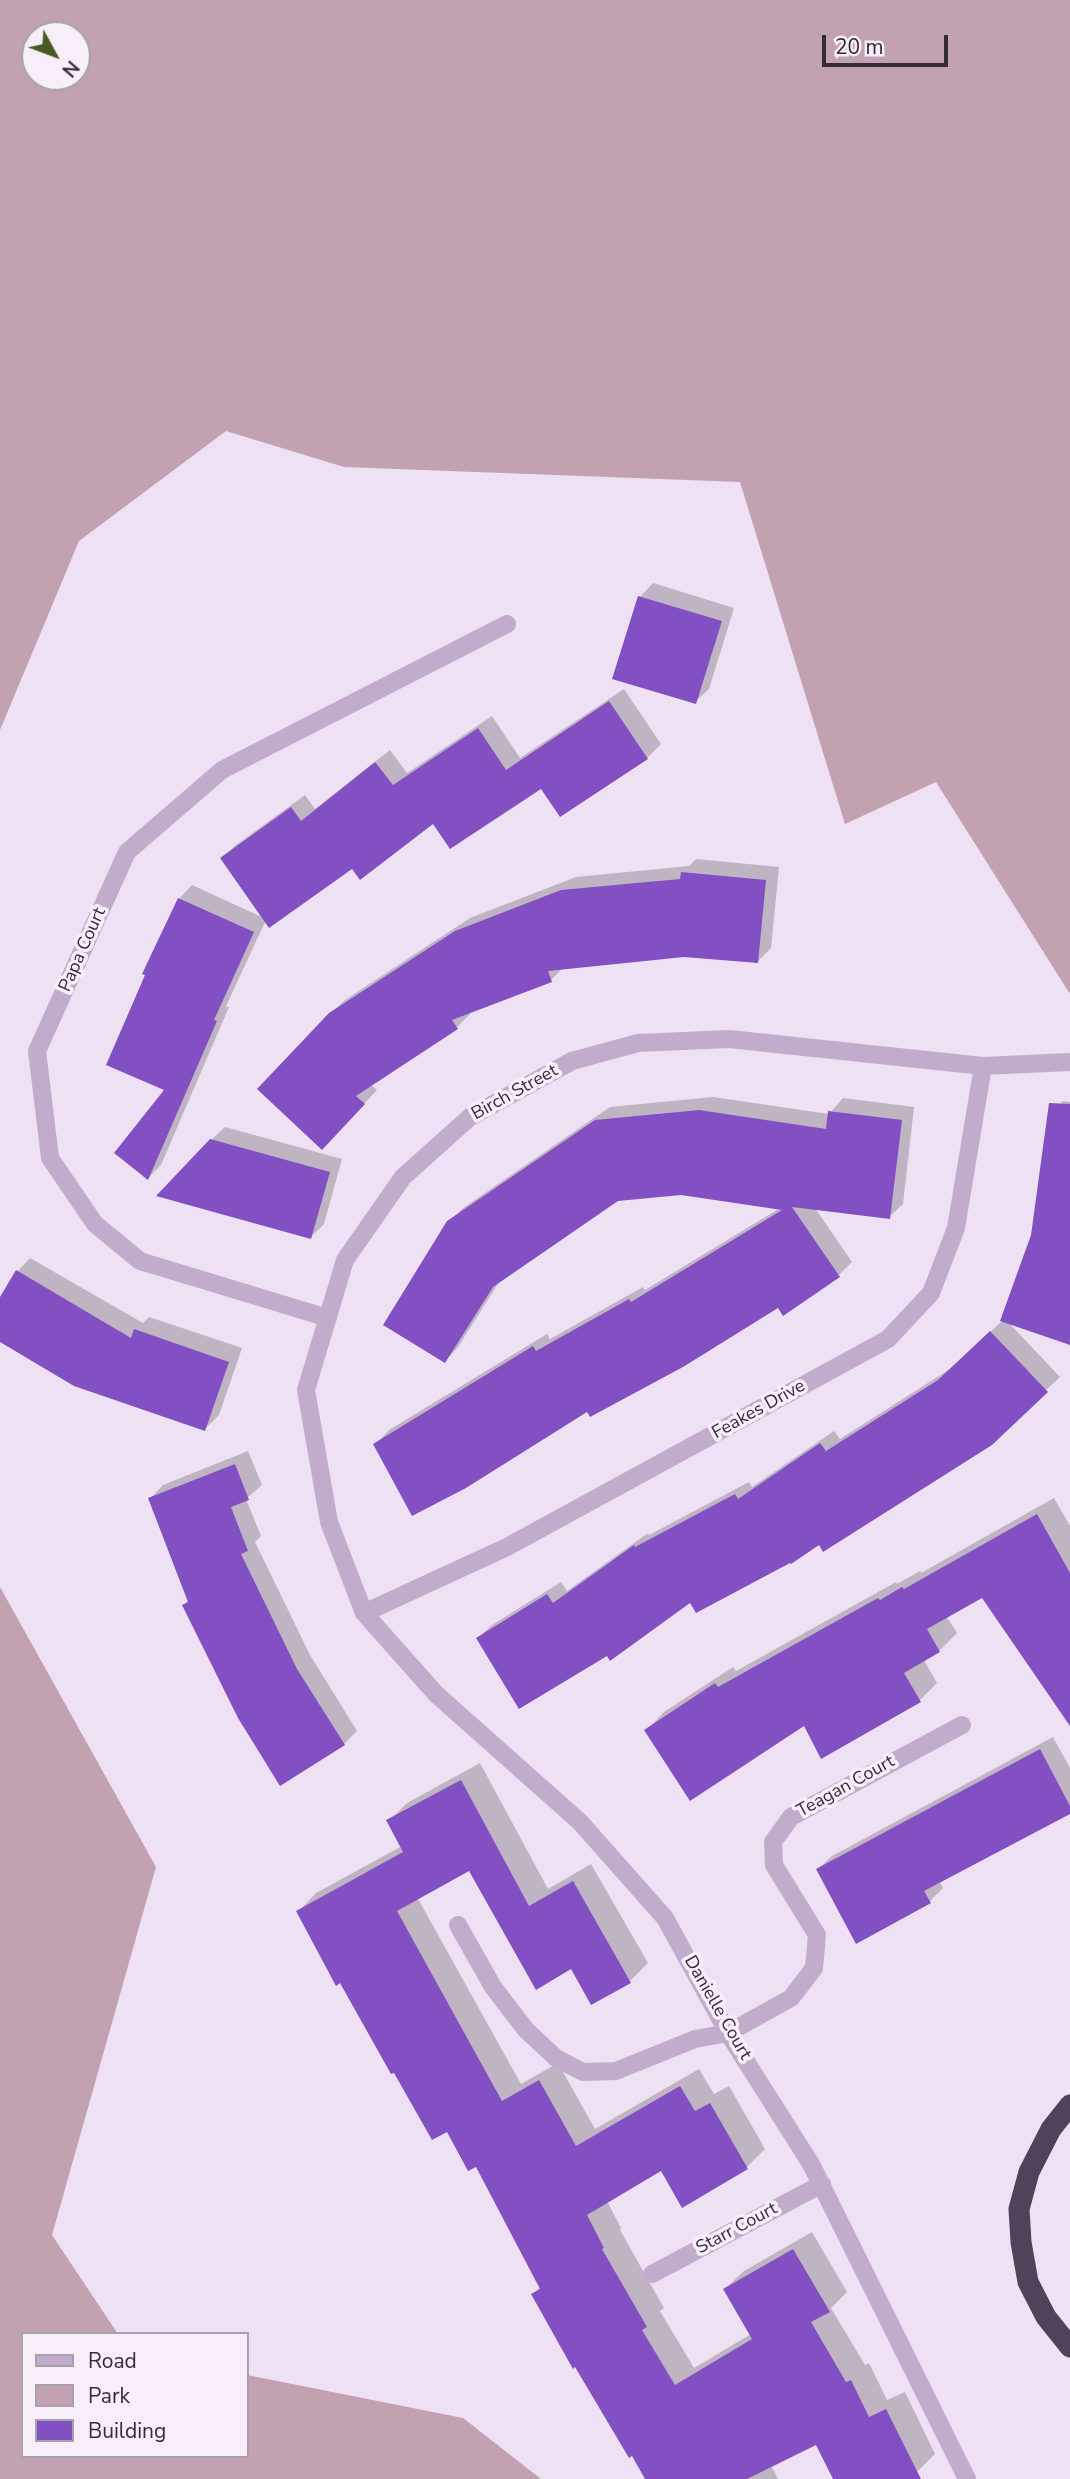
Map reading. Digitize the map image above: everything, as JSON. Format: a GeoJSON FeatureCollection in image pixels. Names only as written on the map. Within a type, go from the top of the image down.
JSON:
{"type":"FeatureCollection","features":[{"type":"Feature","properties":{"kind":"highway"},"geometry":{"type":"LineString","coordinates":[[1070,2105],[1051,2129],[1029,2172],[1019,2209],[1028,2282],[1046,2317],[1070,2347]]}},
{"type":"Feature","properties":{"kind":"street","name":"Papa Court"},"geometry":{"type":"LineString","coordinates":[[328,1318],[140,1261],[94,1224],[50,1158],[37,1051],[127,852],[222,770],[508,624]]}},
{"type":"Feature","properties":{"kind":"street","name":"Birch Street"},"geometry":{"type":"LineString","coordinates":[[364,1613],[329,1522],[306,1390],[345,1260],[403,1177],[470,1117],[572,1061],[638,1043],[729,1039],[983,1066],[1070,1062]]}},
{"type":"Feature","properties":{"kind":"street","name":"Feakes Drive"},"geometry":{"type":"LineString","coordinates":[[364,1613],[507,1547],[888,1339],[931,1293],[956,1228],[983,1066]]}},
{"type":"Feature","properties":{"kind":"street","name":"Danielle Court"},"geometry":{"type":"LineString","coordinates":[[364,1613],[436,1694],[580,1822],[665,1918],[728,2033],[822,2184],[967,2479]]}},
{"type":"Feature","properties":{"kind":"street","name":"Teagan Court"},"geometry":{"type":"LineString","coordinates":[[458,1925],[493,1987],[526,2029],[555,2058],[583,2072],[616,2071],[695,2039],[728,2033],[791,1998],[814,1968],[817,1935],[774,1865],[773,1842],[791,1817],[962,1725]]}},
{"type":"Feature","properties":{"kind":"street","name":"Starr Court"},"geometry":{"type":"LineString","coordinates":[[652,2274],[822,2184]]}},
{"type":"Feature","properties":{"kind":"green space"},"geometry":{"type":"Polygon","coordinates":[[[0,0],[1070,0],[1070,994],[936,782],[845,824],[740,482],[344,467],[226,431],[79,541],[0,730],[0,0]]]}},
{"type":"Feature","properties":{"kind":"green space"},"geometry":{"type":"Polygon","coordinates":[[[0,1587],[156,1867],[52,2235],[117,2332],[21,2332],[21,2458],[248,2458],[248,2375],[463,2418],[541,2479],[0,2479],[0,1587]]]}},
{"type":"Feature","properties":{"kind":"building"},"geometry":{"type":"Polygon","coordinates":[[[638,596],[722,621],[696,704],[612,679],[638,596]]]}},
{"type":"Feature","properties":{"kind":"building"},"geometry":{"type":"Polygon","coordinates":[[[609,701],[648,759],[560,817],[541,789],[450,849],[433,824],[360,880],[352,869],[269,928],[220,858],[291,807],[301,821],[375,762],[393,785],[478,728],[506,770],[609,701]]]}},
{"type":"Feature","properties":{"kind":"building"},"geometry":{"type":"Polygon","coordinates":[[[681,872],[766,880],[758,963],[684,957],[548,971],[552,982],[452,1020],[458,1029],[356,1096],[365,1104],[322,1150],[257,1089],[329,1013],[455,931],[561,890],[680,879],[681,872]]]}},
{"type":"Feature","properties":{"kind":"building"},"geometry":{"type":"Polygon","coordinates":[[[178,898],[254,932],[214,1020],[217,1021],[148,1180],[114,1153],[164,1090],[106,1065],[145,975],[142,974],[178,898]]]}},
{"type":"Feature","properties":{"kind":"building"},"geometry":{"type":"Polygon","coordinates":[[[1049,1103],[1070,1104],[1070,1345],[1000,1321],[1031,1235],[1049,1103]]]}},
{"type":"Feature","properties":{"kind":"building"},"geometry":{"type":"Polygon","coordinates":[[[699,1110],[826,1129],[828,1111],[902,1120],[890,1219],[792,1207],[840,1277],[783,1316],[778,1308],[683,1367],[590,1417],[587,1412],[466,1488],[412,1516],[373,1444],[533,1346],[536,1351],[629,1299],[631,1302],[782,1210],[681,1195],[618,1201],[493,1287],[445,1363],[383,1325],[447,1221],[595,1120],[699,1110]]]}},
{"type":"Feature","properties":{"kind":"building"},"geometry":{"type":"Polygon","coordinates":[[[210,1139],[330,1172],[311,1239],[156,1196],[210,1139]]]}},
{"type":"Feature","properties":{"kind":"building"},"geometry":{"type":"Polygon","coordinates":[[[16,1270],[131,1338],[134,1329],[229,1362],[205,1431],[74,1386],[0,1342],[0,1297],[16,1270]]]}},
{"type":"Feature","properties":{"kind":"building"},"geometry":{"type":"Polygon","coordinates":[[[990,1331],[1048,1392],[992,1445],[823,1552],[819,1545],[791,1564],[696,1613],[690,1603],[610,1661],[607,1656],[519,1709],[476,1638],[547,1594],[553,1603],[634,1545],[635,1547],[735,1494],[738,1499],[820,1443],[826,1451],[938,1380],[990,1331]]]}},
{"type":"Feature","properties":{"kind":"building"},"geometry":{"type":"Polygon","coordinates":[[[235,1464],[249,1500],[231,1507],[248,1551],[241,1554],[297,1669],[345,1745],[280,1786],[238,1718],[182,1605],[188,1602],[148,1498],[235,1464]]]}},
{"type":"Feature","properties":{"kind":"building"},"geometry":{"type":"Polygon","coordinates":[[[1037,1514],[1070,1573],[1070,1726],[982,1598],[927,1629],[940,1652],[904,1673],[921,1702],[821,1759],[804,1726],[690,1801],[644,1730],[715,1683],[718,1687],[878,1598],[880,1600],[902,1587],[904,1589],[1037,1514]]]}},
{"type":"Feature","properties":{"kind":"building"},"geometry":{"type":"Polygon","coordinates":[[[1040,1749],[1070,1806],[1070,1814],[924,1891],[931,1903],[856,1944],[816,1869],[1040,1749]]]}},
{"type":"Feature","properties":{"kind":"building"},"geometry":{"type":"Polygon","coordinates":[[[461,1780],[529,1906],[573,1881],[631,1983],[591,2005],[571,1969],[536,1990],[469,1871],[397,1911],[502,2101],[539,2080],[576,2146],[680,2086],[695,2111],[710,2103],[748,2169],[682,2208],[661,2171],[587,2215],[604,2248],[602,2249],[647,2327],[642,2330],[675,2385],[752,2339],[723,2289],[793,2249],[830,2312],[811,2322],[846,2382],[851,2380],[869,2417],[886,2409],[921,2479],[833,2479],[816,2445],[747,2479],[645,2479],[632,2456],[629,2458],[575,2367],[573,2369],[531,2294],[540,2289],[476,2167],[468,2171],[447,2132],[432,2140],[340,1983],[336,1986],[296,1911],[403,1852],[386,1820],[461,1780]]]}}]}
